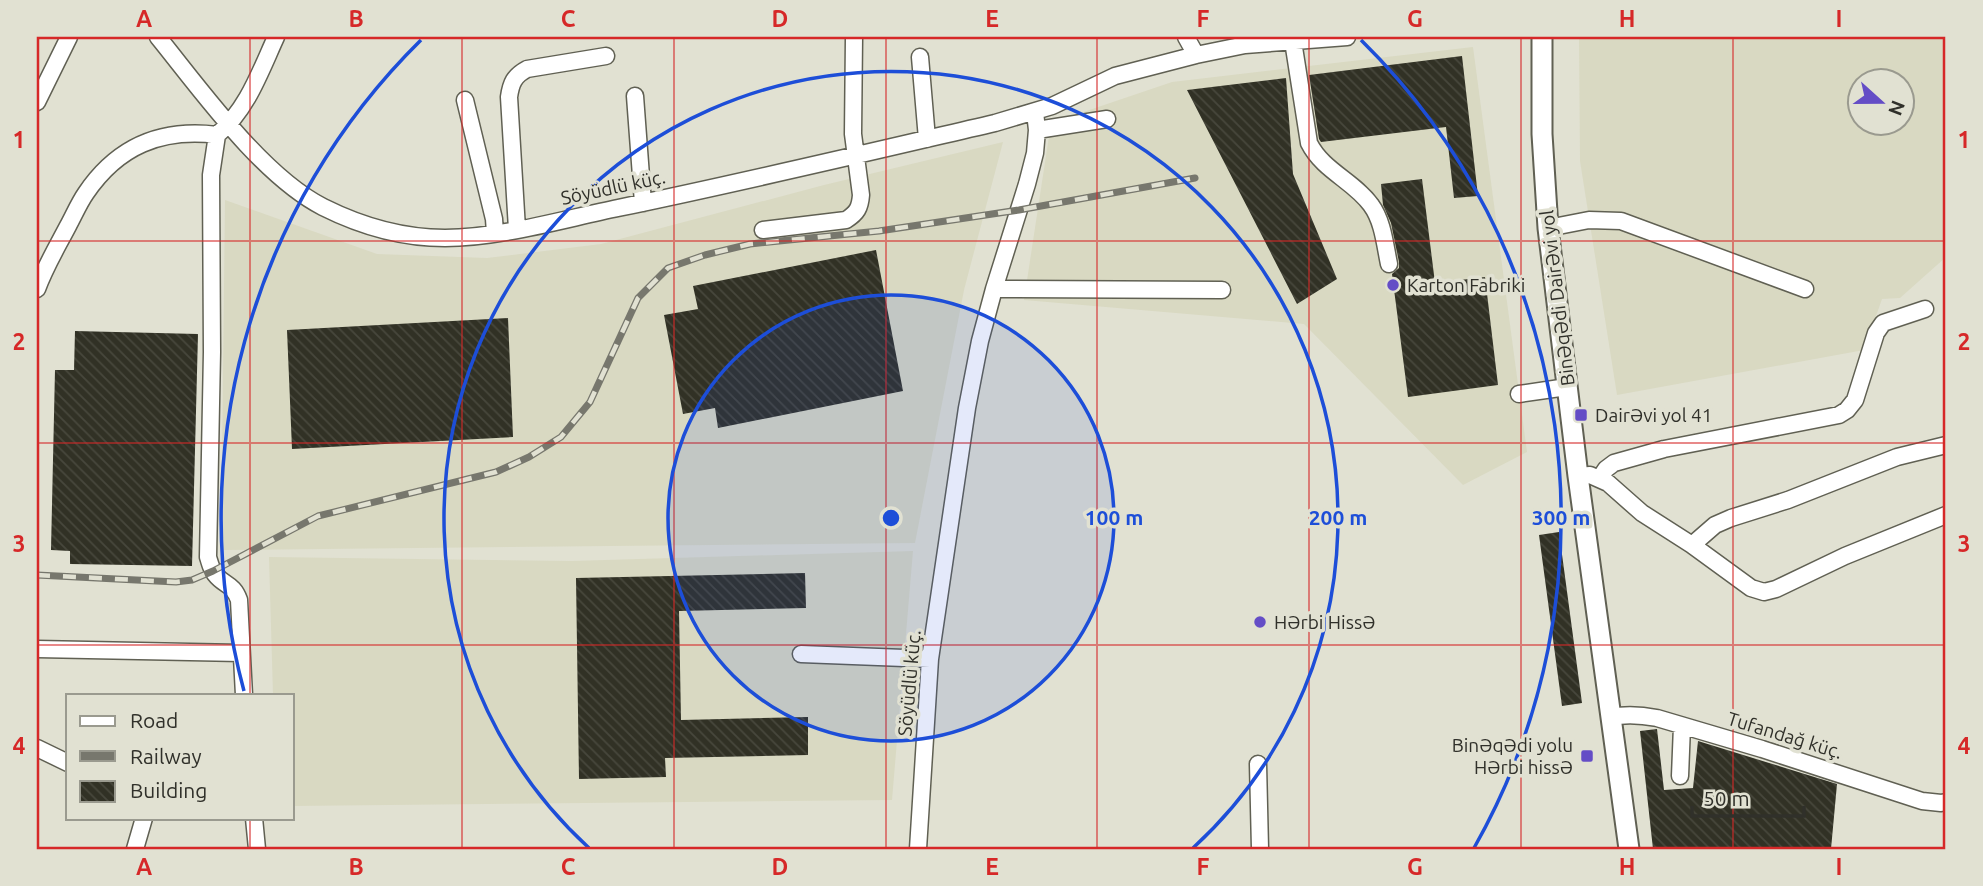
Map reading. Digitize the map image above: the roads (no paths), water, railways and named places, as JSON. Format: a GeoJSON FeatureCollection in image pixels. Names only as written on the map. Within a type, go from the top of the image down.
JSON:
{"type":"FeatureCollection","features":[{"type":"Feature","properties":{"kind":"main road","name":"Binəqədi Dairəvi yol"},"geometry":{"type":"LineString","coordinates":[[1542,37],[1542,134],[1548,228],[1578,476],[1629,849]]}},
{"type":"Feature","properties":{"kind":"street"},"geometry":{"type":"LineString","coordinates":[[37,102],[69,37]]}},
{"type":"Feature","properties":{"kind":"street","name":"Söyüdlü küç."},"geometry":{"type":"LineString","coordinates":[[158,37],[223,130],[290,185],[322,207],[373,228],[444,238],[474,237],[517,229],[927,139],[1035,112],[1115,76],[1226,48],[1347,37]]}},
{"type":"Feature","properties":{"kind":"street"},"geometry":{"type":"LineString","coordinates":[[244,694],[239,600],[232,586],[222,581],[213,571],[208,557],[212,352],[211,175],[223,130],[244,103],[276,37]]}},
{"type":"Feature","properties":{"kind":"street"},"geometry":{"type":"LineString","coordinates":[[763,230],[846,220],[857,213],[861,195],[853,134],[854,37]]}},
{"type":"Feature","properties":{"kind":"street"},"geometry":{"type":"LineString","coordinates":[[1186,37],[1196,55]]}},
{"type":"Feature","properties":{"kind":"street"},"geometry":{"type":"LineString","coordinates":[[1293,41],[1309,143],[1316,156],[1372,206],[1380,223],[1389,264]]}},
{"type":"Feature","properties":{"kind":"street"},"geometry":{"type":"LineString","coordinates":[[517,229],[509,97],[511,83],[518,74],[527,69],[606,56]]}},
{"type":"Feature","properties":{"kind":"street"},"geometry":{"type":"LineString","coordinates":[[920,57],[927,139]]}},
{"type":"Feature","properties":{"kind":"street"},"geometry":{"type":"LineString","coordinates":[[635,96],[643,203]]}},
{"type":"Feature","properties":{"kind":"street"},"geometry":{"type":"LineString","coordinates":[[465,100],[494,219],[495,233]]}},
{"type":"Feature","properties":{"kind":"street","name":"Söyüdlü küç."},"geometry":{"type":"LineString","coordinates":[[918,849],[930,659],[967,408],[993,289],[1035,153],[1035,112]]}},
{"type":"Feature","properties":{"kind":"street"},"geometry":{"type":"LineString","coordinates":[[1037,130],[1107,119]]}},
{"type":"Feature","properties":{"kind":"street"},"geometry":{"type":"LineString","coordinates":[[37,289],[47,264],[86,193],[109,165],[136,146],[153,139],[223,130]]}},
{"type":"Feature","properties":{"kind":"street"},"geometry":{"type":"LineString","coordinates":[[1548,228],[1589,220],[1621,221],[1805,289]]}},
{"type":"Feature","properties":{"kind":"street"},"geometry":{"type":"LineString","coordinates":[[993,289],[1222,290]]}},
{"type":"Feature","properties":{"kind":"street"},"geometry":{"type":"LineString","coordinates":[[1600,478],[1606,469],[1615,463],[1664,449],[1839,415],[1855,400],[1876,332],[1883,323],[1924,309]]}},
{"type":"Feature","properties":{"kind":"street"},"geometry":{"type":"LineString","coordinates":[[1519,394],[1567,387]]}},
{"type":"Feature","properties":{"kind":"street"},"geometry":{"type":"LineString","coordinates":[[1692,545],[1715,525],[1731,518],[1788,500],[1898,457],[1946,445]]}},
{"type":"Feature","properties":{"kind":"street"},"geometry":{"type":"LineString","coordinates":[[1578,476],[1600,478],[1642,513],[1751,588],[1764,592],[1946,515]]}},
{"type":"Feature","properties":{"kind":"street"},"geometry":{"type":"LineString","coordinates":[[37,649],[241,653]]}},
{"type":"Feature","properties":{"kind":"street"},"geometry":{"type":"LineString","coordinates":[[802,654],[930,659]]}},
{"type":"Feature","properties":{"kind":"street","name":"Tufandağ küç."},"geometry":{"type":"LineString","coordinates":[[1611,717],[1642,715],[1762,749],[1922,801],[1946,802]]}},
{"type":"Feature","properties":{"kind":"street"},"geometry":{"type":"LineString","coordinates":[[1680,776],[1682,726]]}},
{"type":"Feature","properties":{"kind":"street"},"geometry":{"type":"LineString","coordinates":[[37,748],[66,762]]}},
{"type":"Feature","properties":{"kind":"street"},"geometry":{"type":"LineString","coordinates":[[1258,764],[1260,849]]}},
{"type":"Feature","properties":{"kind":"street"},"geometry":{"type":"LineString","coordinates":[[135,849],[143,820]]}},
{"type":"Feature","properties":{"kind":"street"},"geometry":{"type":"LineString","coordinates":[[254,820],[257,849]]}},
{"type":"Feature","properties":{"kind":"railway"},"geometry":{"type":"LineString","coordinates":[[37,575],[176,582],[192,580],[318,516],[496,472],[529,457],[561,437],[590,402],[638,298],[668,268],[705,255],[750,244],[879,231],[1019,210],[1195,178]]}},
{"type":"Feature","properties":{"kind":"place","name":"Karton Fabriki"},"geometry":{"type":"Point","coordinates":[1393,285]}},
{"type":"Feature","properties":{"kind":"place","name":"Dairəvi yol 41"},"geometry":{"type":"Point","coordinates":[1581,415]}},
{"type":"Feature","properties":{"kind":"place","name":"Hərbi Hissə"},"geometry":{"type":"Point","coordinates":[1260,622]}},
{"type":"Feature","properties":{"kind":"place","name":"Binəqədi yolu Hərbi hissə"},"geometry":{"type":"Point","coordinates":[1587,756]}}]}
